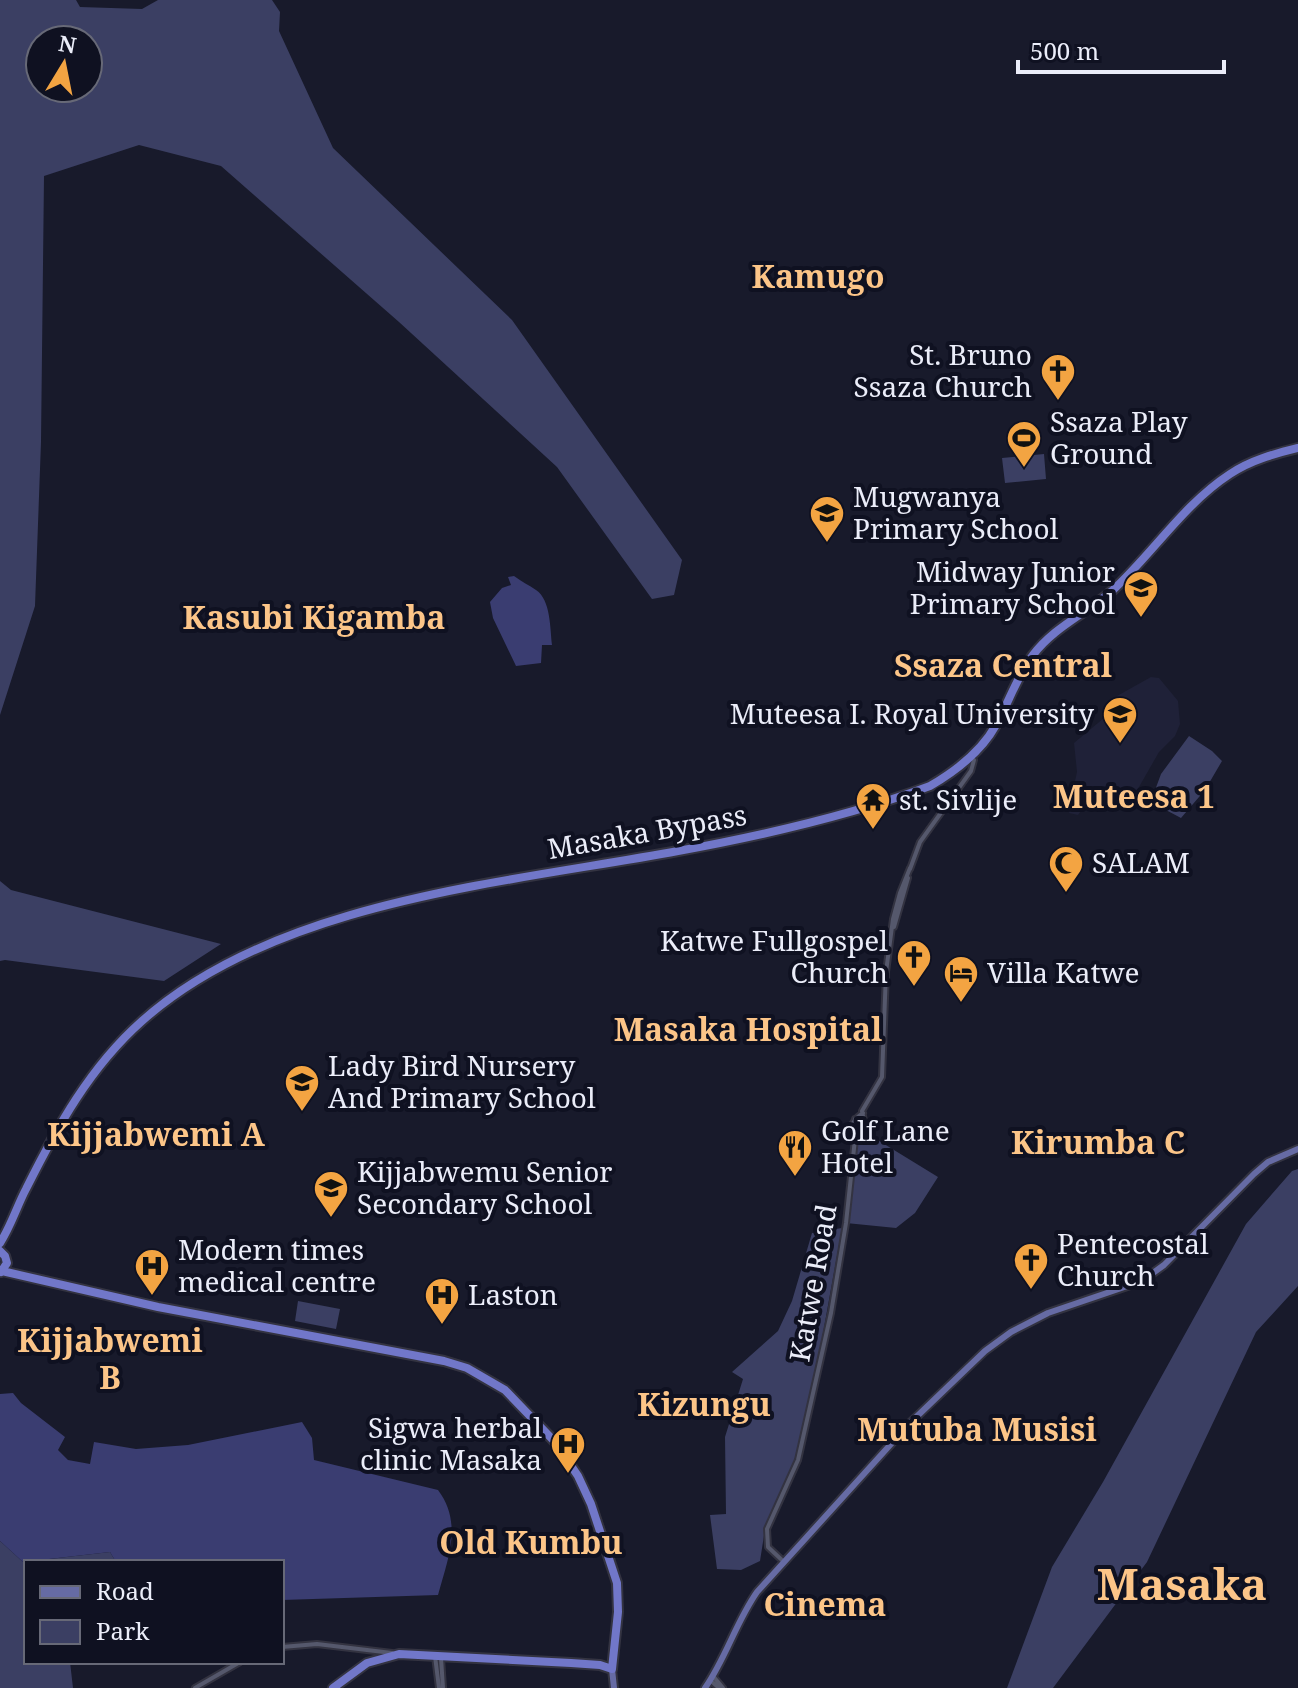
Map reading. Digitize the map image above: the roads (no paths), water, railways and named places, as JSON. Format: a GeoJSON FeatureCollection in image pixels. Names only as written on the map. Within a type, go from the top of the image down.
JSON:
{"type":"FeatureCollection","features":[{"type":"Feature","properties":{"kind":"highway","name":"Masaka Bypass"},"geometry":{"type":"LineString","coordinates":[[2,1252],[2,1240],[53,1134],[82,1087],[142,1021],[222,966],[304,932],[423,897],[718,843],[869,805],[930,786],[970,758],[996,726],[1024,667],[1047,638],[1112,591],[1191,507],[1219,482],[1248,464],[1298,448]]}},
{"type":"Feature","properties":{"kind":"highway"},"geometry":{"type":"LineString","coordinates":[[2,1252],[3,1269],[23,1274],[158,1307],[444,1361],[467,1368],[505,1390],[555,1442],[578,1476],[591,1504],[617,1583],[618,1612],[612,1665],[399,1654],[367,1663],[333,1688]]}},
{"type":"Feature","properties":{"kind":"main road"},"geometry":{"type":"LineString","coordinates":[[705,1688],[750,1603],[784,1562],[910,1423],[997,1342],[1052,1311],[1148,1278],[1254,1174],[1268,1162],[1298,1149]]}},
{"type":"Feature","properties":{"kind":"main road"},"geometry":{"type":"LineString","coordinates":[[612,1665],[613,1687]]}},
{"type":"Feature","properties":{"kind":"street"},"geometry":{"type":"LineString","coordinates":[[855,1119],[863,1113],[882,1077],[886,972],[897,901],[920,842],[975,764],[970,758]]}},
{"type":"Feature","properties":{"kind":"street"},"geometry":{"type":"LineString","coordinates":[[855,1139],[865,1128],[863,1113]]}},
{"type":"Feature","properties":{"kind":"street"},"geometry":{"type":"LineString","coordinates":[[855,1119],[864,1121]]}},
{"type":"Feature","properties":{"kind":"street","name":"Katwe Road"},"geometry":{"type":"LineString","coordinates":[[784,1562],[768,1547],[767,1529],[798,1460],[831,1313],[846,1223],[855,1139],[854,1130],[850,1130],[855,1119]]}},
{"type":"Feature","properties":{"kind":"street"},"geometry":{"type":"LineString","coordinates":[[854,1130],[862,1132]]}},
{"type":"Feature","properties":{"kind":"street"},"geometry":{"type":"LineString","coordinates":[[284,1647],[317,1644],[399,1654]]}},
{"type":"Feature","properties":{"kind":"street"},"geometry":{"type":"LineString","coordinates":[[438,1656],[441,1688]]}},
{"type":"Feature","properties":{"kind":"street"},"geometry":{"type":"LineString","coordinates":[[195,1688],[237,1664]]}},
{"type":"Feature","properties":{"kind":"street"},"geometry":{"type":"LineString","coordinates":[[712,1678],[721,1688]]}},
{"type":"Feature","properties":{"kind":"place","name":"St. Bruno Ssaza Church"},"geometry":{"type":"Point","coordinates":[1058,402]}},
{"type":"Feature","properties":{"kind":"place","name":"Ssaza Play Ground"},"geometry":{"type":"Point","coordinates":[1024,469]}},
{"type":"Feature","properties":{"kind":"place","name":"Mugwanya Primary School"},"geometry":{"type":"Point","coordinates":[827,544]}},
{"type":"Feature","properties":{"kind":"place","name":"Midway Junior Primary School"},"geometry":{"type":"Point","coordinates":[1141,619]}},
{"type":"Feature","properties":{"kind":"place","name":"Muteesa I. Royal University"},"geometry":{"type":"Point","coordinates":[1120,745]}},
{"type":"Feature","properties":{"kind":"place","name":"st. Sivlije"},"geometry":{"type":"Point","coordinates":[873,831]}},
{"type":"Feature","properties":{"kind":"place","name":"SALAM"},"geometry":{"type":"Point","coordinates":[1066,894]}},
{"type":"Feature","properties":{"kind":"place","name":"Katwe Fullgospel Church"},"geometry":{"type":"Point","coordinates":[914,988]}},
{"type":"Feature","properties":{"kind":"place","name":"Villa Katwe"},"geometry":{"type":"Point","coordinates":[961,1004]}},
{"type":"Feature","properties":{"kind":"place","name":"Lady Bird Nursery And Primary School"},"geometry":{"type":"Point","coordinates":[302,1113]}},
{"type":"Feature","properties":{"kind":"place","name":"Golf Lane Hotel"},"geometry":{"type":"Point","coordinates":[795,1178]}},
{"type":"Feature","properties":{"kind":"place","name":"Kijjabwemu Senior Secondary School"},"geometry":{"type":"Point","coordinates":[331,1219]}},
{"type":"Feature","properties":{"kind":"place","name":"Pentecostal Church"},"geometry":{"type":"Point","coordinates":[1031,1291]}},
{"type":"Feature","properties":{"kind":"place","name":"Modern times medical centre"},"geometry":{"type":"Point","coordinates":[152,1297]}},
{"type":"Feature","properties":{"kind":"place","name":"Laston"},"geometry":{"type":"Point","coordinates":[442,1326]}},
{"type":"Feature","properties":{"kind":"place","name":"Sigwa herbal clinic Masaka"},"geometry":{"type":"Point","coordinates":[568,1475]}},
{"type":"Feature","properties":{"kind":"district","name":"Kamugo"},"geometry":{"type":"Point","coordinates":[818,277]}},
{"type":"Feature","properties":{"kind":"district","name":"Kasubi Kigamba"},"geometry":{"type":"Point","coordinates":[314,618]}},
{"type":"Feature","properties":{"kind":"district","name":"Ssaza Central"},"geometry":{"type":"Point","coordinates":[1003,666]}},
{"type":"Feature","properties":{"kind":"district","name":"Muteesa 1"},"geometry":{"type":"Point","coordinates":[1134,797]}},
{"type":"Feature","properties":{"kind":"district","name":"Masaka Hospital"},"geometry":{"type":"Point","coordinates":[748,1030]}},
{"type":"Feature","properties":{"kind":"district","name":"Kijjabwemi A"},"geometry":{"type":"Point","coordinates":[156,1135]}},
{"type":"Feature","properties":{"kind":"district","name":"Kirumba C"},"geometry":{"type":"Point","coordinates":[1098,1143]}},
{"type":"Feature","properties":{"kind":"district","name":"Kijjabwemi B"},"geometry":{"type":"Point","coordinates":[110,1360]}},
{"type":"Feature","properties":{"kind":"district","name":"Kizungu"},"geometry":{"type":"Point","coordinates":[704,1405]}},
{"type":"Feature","properties":{"kind":"district","name":"Mutuba Musisi"},"geometry":{"type":"Point","coordinates":[977,1430]}},
{"type":"Feature","properties":{"kind":"district","name":"Old Kumbu"},"geometry":{"type":"Point","coordinates":[531,1543]}},
{"type":"Feature","properties":{"kind":"district","name":"Masaka"},"geometry":{"type":"Point","coordinates":[1182,1585]}},
{"type":"Feature","properties":{"kind":"district","name":"Cinema"},"geometry":{"type":"Point","coordinates":[825,1605]}}]}
